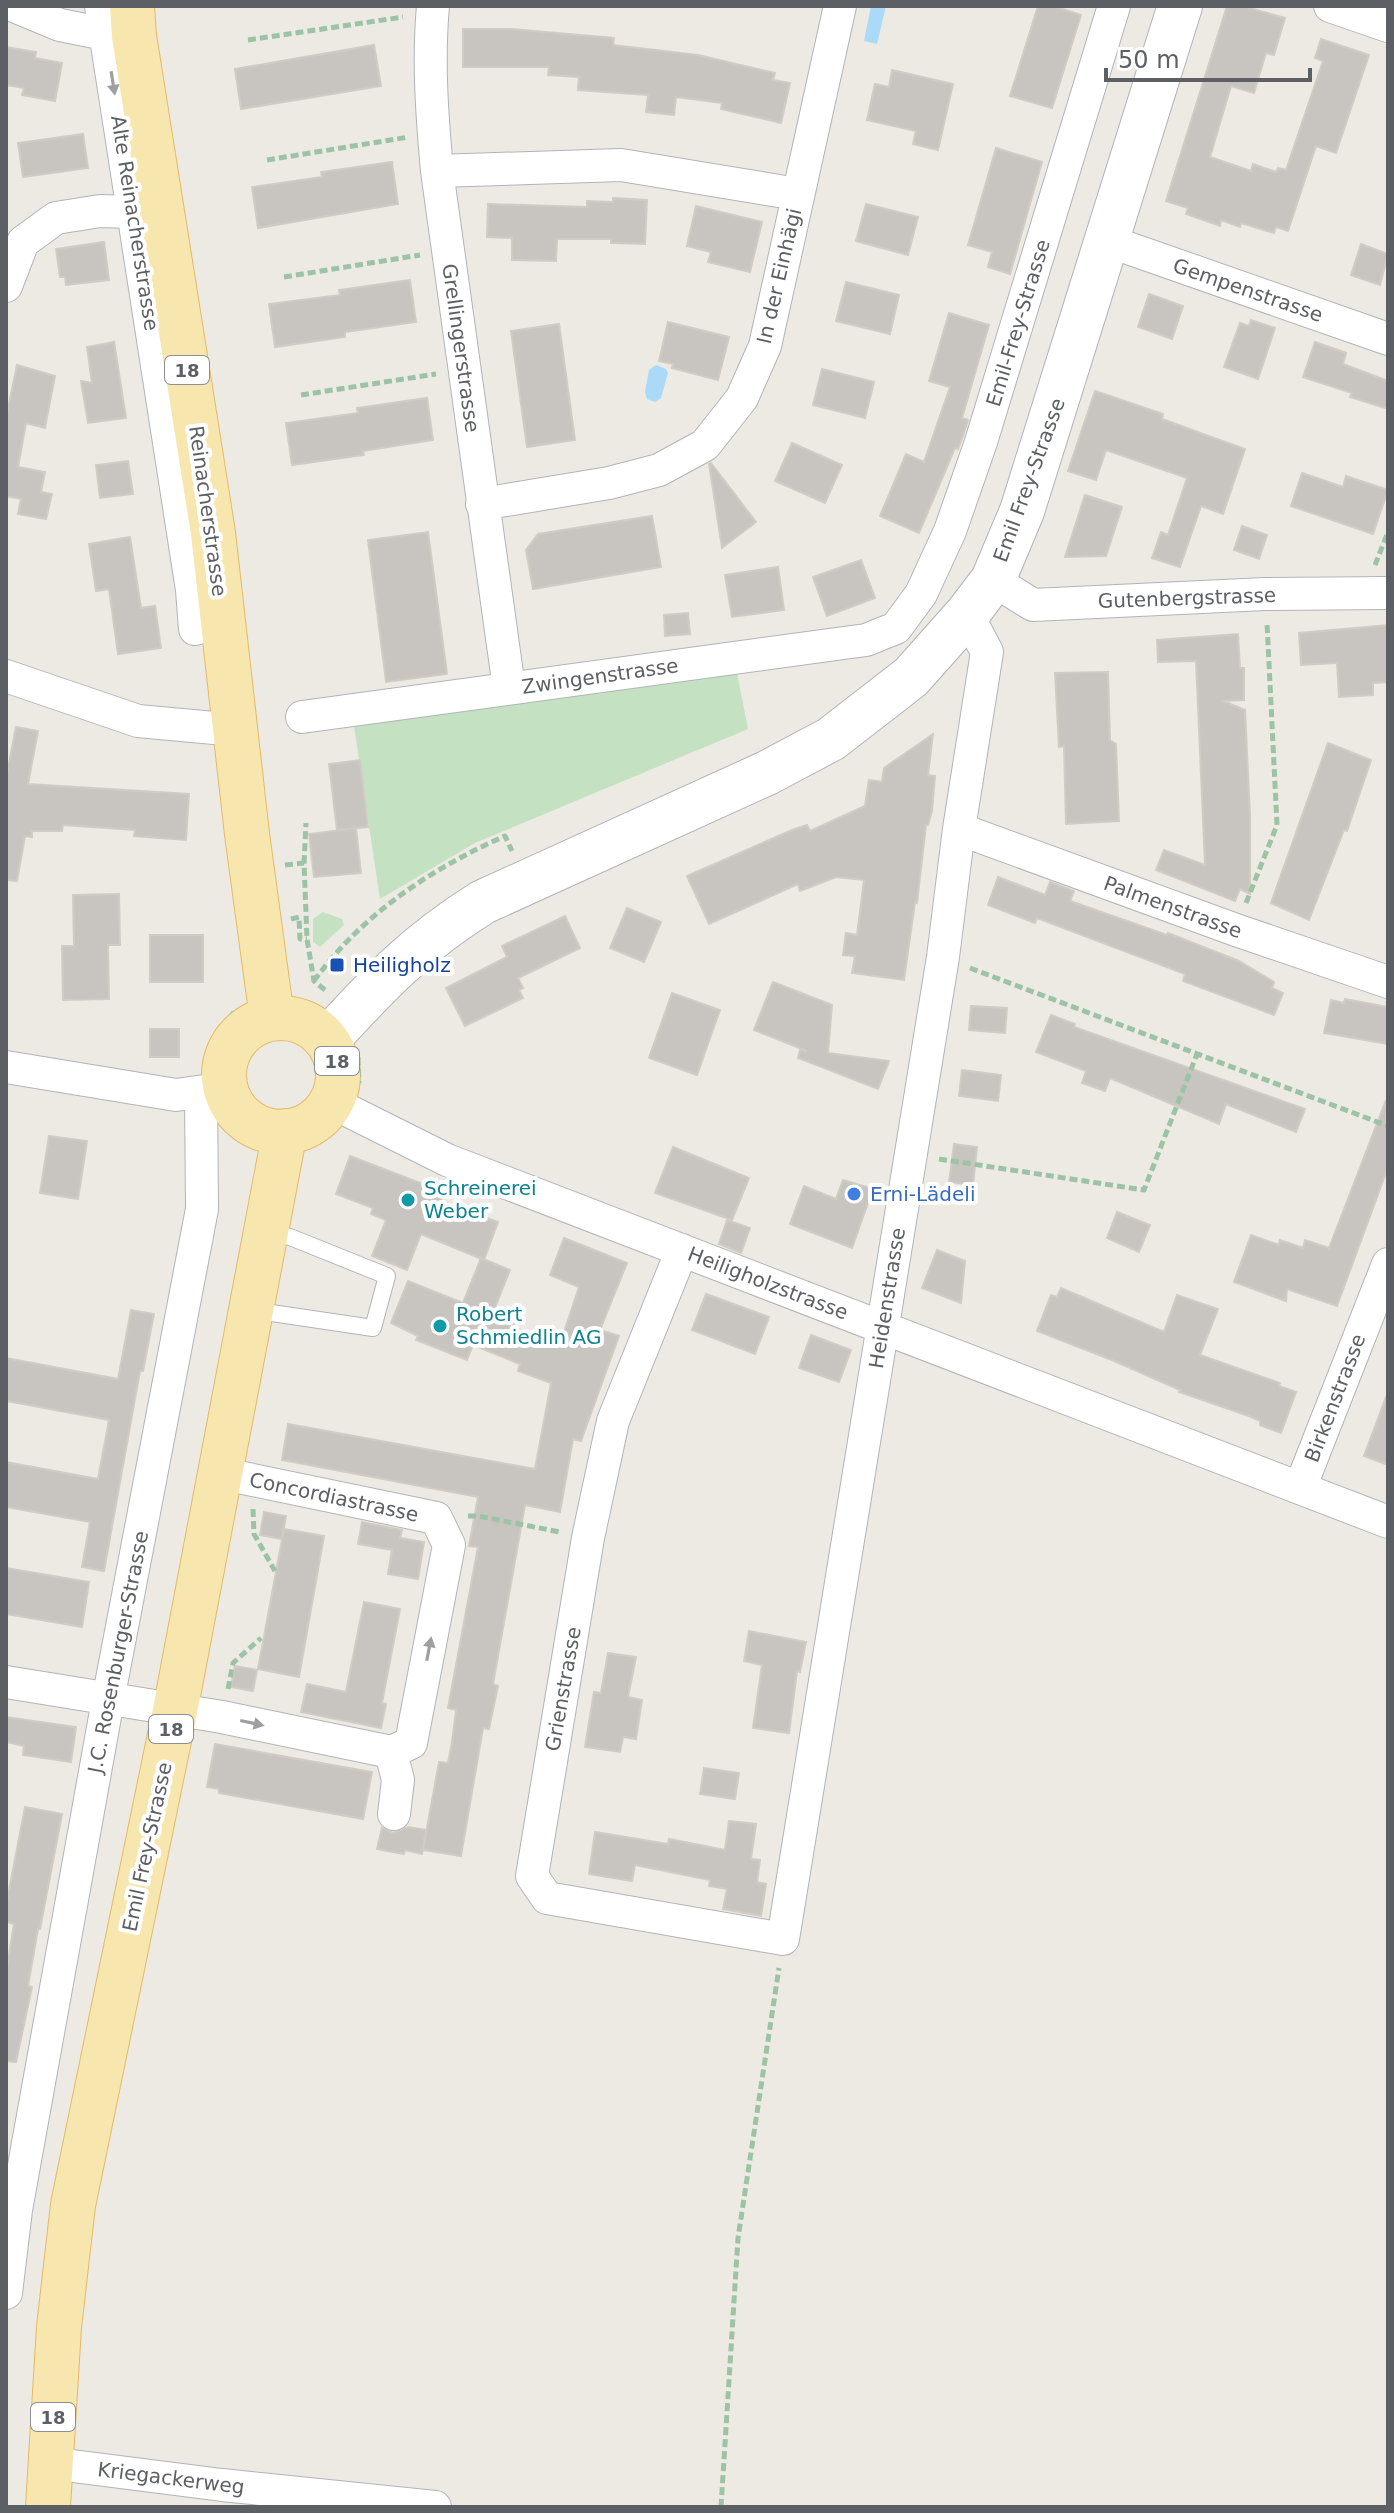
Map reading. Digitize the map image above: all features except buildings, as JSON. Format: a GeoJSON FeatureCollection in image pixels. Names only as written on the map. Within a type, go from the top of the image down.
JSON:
{"type":"FeatureCollection","features":[{"type":"Feature","properties":{"kind":"main road","name":"Reinacherstrasse"},"geometry":{"type":"LineString","coordinates":[[113,15],[138,66],[213,533],[236,730],[253,1010]]}},
{"type":"Feature","properties":{"kind":"main road","name":"18"},"geometry":{"type":"LineString","coordinates":[[253,1010],[301,1021],[314,1028],[327,1040],[336,1057],[338,1075],[331,1102],[308,1125],[285,1131]]}},
{"type":"Feature","properties":{"kind":"main road"},"geometry":{"type":"LineString","coordinates":[[253,1010],[247,1029],[201,1092],[233,1105],[251,1122],[263,1128],[285,1131]]}},
{"type":"Feature","properties":{"kind":"main road","name":"Emil Frey-Strasse"},"geometry":{"type":"LineString","coordinates":[[49,2463],[59,2327],[73,2205],[175,1711],[236,1477],[251,1310],[285,1131]]}},
{"type":"Feature","properties":{"kind":"main road","name":"18"},"geometry":{"type":"LineString","coordinates":[[48,2507],[49,2463]]}},
{"type":"Feature","properties":{"kind":"street"},"geometry":{"type":"LineString","coordinates":[[14,6],[60,25],[113,15]]}},
{"type":"Feature","properties":{"kind":"street","name":"In der Einhägi"},"geometry":{"type":"LineString","coordinates":[[482,504],[609,483],[659,470],[705,445],[742,398],[765,346],[840,6]]}},
{"type":"Feature","properties":{"kind":"street","name":"Emil-Frey-Strasse"},"geometry":{"type":"LineString","coordinates":[[896,628],[921,594],[950,531],[990,415],[1114,6]]}},
{"type":"Feature","properties":{"kind":"street","name":"Emil Frey-Strasse"},"geometry":{"type":"LineString","coordinates":[[327,1040],[384,978],[447,924],[483,902],[767,773],[831,739],[911,677],[967,614],[993,580],[1022,511],[1179,6]]}},
{"type":"Feature","properties":{"kind":"street"},"geometry":{"type":"LineString","coordinates":[[1330,6],[1388,26]]}},
{"type":"Feature","properties":{"kind":"street","name":"Grellingerstrasse"},"geometry":{"type":"LineString","coordinates":[[432,10],[429,44],[437,171],[509,688]]}},
{"type":"Feature","properties":{"kind":"street","name":"Alte Reinacherstrasse"},"geometry":{"type":"LineString","coordinates":[[113,15],[133,212],[192,590],[195,629]]}},
{"type":"Feature","properties":{"kind":"street"},"geometry":{"type":"LineString","coordinates":[[437,171],[621,165],[797,194]]}},
{"type":"Feature","properties":{"kind":"street"},"geometry":{"type":"LineString","coordinates":[[6,286],[23,242],[56,218],[100,211],[133,212]]}},
{"type":"Feature","properties":{"kind":"street","name":"Gempenstrasse"},"geometry":{"type":"LineString","coordinates":[[1108,241],[1388,339]]}},
{"type":"Feature","properties":{"kind":"street","name":"Gutenbergstrasse"},"geometry":{"type":"LineString","coordinates":[[993,580],[1033,605],[1265,594],[1388,593]]}},
{"type":"Feature","properties":{"kind":"street","name":"Heidenstrasse"},"geometry":{"type":"LineString","coordinates":[[783,1939],[943,957],[959,829],[987,652],[967,614]]}},
{"type":"Feature","properties":{"kind":"street","name":"Zwingenstrasse"},"geometry":{"type":"LineString","coordinates":[[302,717],[866,640],[896,628]]}},
{"type":"Feature","properties":{"kind":"street"},"geometry":{"type":"LineString","coordinates":[[6,676],[138,721],[236,730]]}},
{"type":"Feature","properties":{"kind":"street","name":"Palmenstrasse"},"geometry":{"type":"LineString","coordinates":[[959,829],[1388,982]]}},
{"type":"Feature","properties":{"kind":"street"},"geometry":{"type":"LineString","coordinates":[[6,1067],[201,1092]]}},
{"type":"Feature","properties":{"kind":"street","name":"J.C. Rosenburger-Strasse"},"geometry":{"type":"LineString","coordinates":[[6,2293],[11,2209],[202,1209],[201,1092]]}},
{"type":"Feature","properties":{"kind":"street","name":"Heiligholzstrasse"},"geometry":{"type":"LineString","coordinates":[[331,1102],[447,1160],[1388,1522]]}},
{"type":"Feature","properties":{"kind":"street","name":"Grienstrasse"},"geometry":{"type":"LineString","coordinates":[[682,1250],[613,1421],[588,1538],[532,1876],[547,1898],[783,1939]]}},
{"type":"Feature","properties":{"kind":"street","name":"Birkenstrasse"},"geometry":{"type":"LineString","coordinates":[[1300,1488],[1388,1264]]}},
{"type":"Feature","properties":{"kind":"street","name":"Concordiastrasse"},"geometry":{"type":"LineString","coordinates":[[236,1477],[436,1518],[449,1545],[411,1743],[391,1752]]}},
{"type":"Feature","properties":{"kind":"street"},"geometry":{"type":"LineString","coordinates":[[6,1682],[222,1717],[391,1752],[398,1780],[394,1814]]}},
{"type":"Feature","properties":{"kind":"street","name":"Kriegackerweg"},"geometry":{"type":"LineString","coordinates":[[49,2463],[222,2496],[435,2507]]}},
{"type":"Feature","properties":{"kind":"lane"},"geometry":{"type":"LineString","coordinates":[[251,1310],[373,1328],[387,1276],[290,1237],[266,1231]]}},
{"type":"Feature","properties":{"kind":"path"},"geometry":{"type":"LineString","coordinates":[[248,40],[432,10]]}},
{"type":"Feature","properties":{"kind":"path"},"geometry":{"type":"LineString","coordinates":[[267,160],[433,133]]}},
{"type":"Feature","properties":{"kind":"path"},"geometry":{"type":"LineString","coordinates":[[284,277],[448,251]]}},
{"type":"Feature","properties":{"kind":"path"},"geometry":{"type":"LineString","coordinates":[[301,395],[464,370]]}},
{"type":"Feature","properties":{"kind":"path"},"geometry":{"type":"LineString","coordinates":[[1236,930],[1277,825],[1265,594]]}},
{"type":"Feature","properties":{"kind":"path"},"geometry":{"type":"LineString","coordinates":[[304,863],[306,823]]}},
{"type":"Feature","properties":{"kind":"path"},"geometry":{"type":"LineString","coordinates":[[314,981],[365,923],[404,893],[449,864],[505,836]]}},
{"type":"Feature","properties":{"kind":"path"},"geometry":{"type":"LineString","coordinates":[[290,919],[299,917],[300,939],[307,939]]}},
{"type":"Feature","properties":{"kind":"path"},"geometry":{"type":"LineString","coordinates":[[943,957],[1388,1126]]}},
{"type":"Feature","properties":{"kind":"path"},"geometry":{"type":"LineString","coordinates":[[201,1092],[176,1080],[204,1068],[235,1014],[253,1010]]}},
{"type":"Feature","properties":{"kind":"path"},"geometry":{"type":"LineString","coordinates":[[910,1155],[1144,1190],[1197,1054]]}},
{"type":"Feature","properties":{"kind":"path"},"geometry":{"type":"LineString","coordinates":[[236,1477],[254,1534],[275,1571]]}},
{"type":"Feature","properties":{"kind":"path"},"geometry":{"type":"LineString","coordinates":[[436,1518],[478,1516],[588,1538]]}},
{"type":"Feature","properties":{"kind":"path"},"geometry":{"type":"LineString","coordinates":[[222,1717],[233,1663],[261,1638]]}},
{"type":"Feature","properties":{"kind":"path"},"geometry":{"type":"LineString","coordinates":[[721,2507],[738,2238],[783,1939]]}},
{"type":"Feature","properties":{"kind":"green space"},"geometry":{"type":"Polygon","coordinates":[[[736,668],[748,729],[475,843],[380,899],[354,726],[736,668]]]}},
{"type":"Feature","properties":{"kind":"green space"},"geometry":{"type":"Polygon","coordinates":[[[323,912],[342,919],[344,925],[320,947],[313,942],[313,919],[323,912]]]}},
{"type":"Feature","properties":{"kind":"water"},"geometry":{"type":"Polygon","coordinates":[[[871,6],[886,6],[877,44],[864,41],[871,6]]]}},
{"type":"Feature","properties":{"kind":"water"},"geometry":{"type":"Polygon","coordinates":[[[656,365],[668,373],[661,398],[655,402],[647,399],[645,392],[649,370],[656,365]]]}},
{"type":"Feature","properties":{"kind":"place","name":"Heiligholz"},"geometry":{"type":"Point","coordinates":[337,965]}},
{"type":"Feature","properties":{"kind":"place","name":"Erni-Lädeli"},"geometry":{"type":"Point","coordinates":[854,1194]}},
{"type":"Feature","properties":{"kind":"place","name":"Schreinerei Weber"},"geometry":{"type":"Point","coordinates":[408,1200]}},
{"type":"Feature","properties":{"kind":"place","name":"Robert Schmiedlin AG"},"geometry":{"type":"Point","coordinates":[440,1326]}}]}
